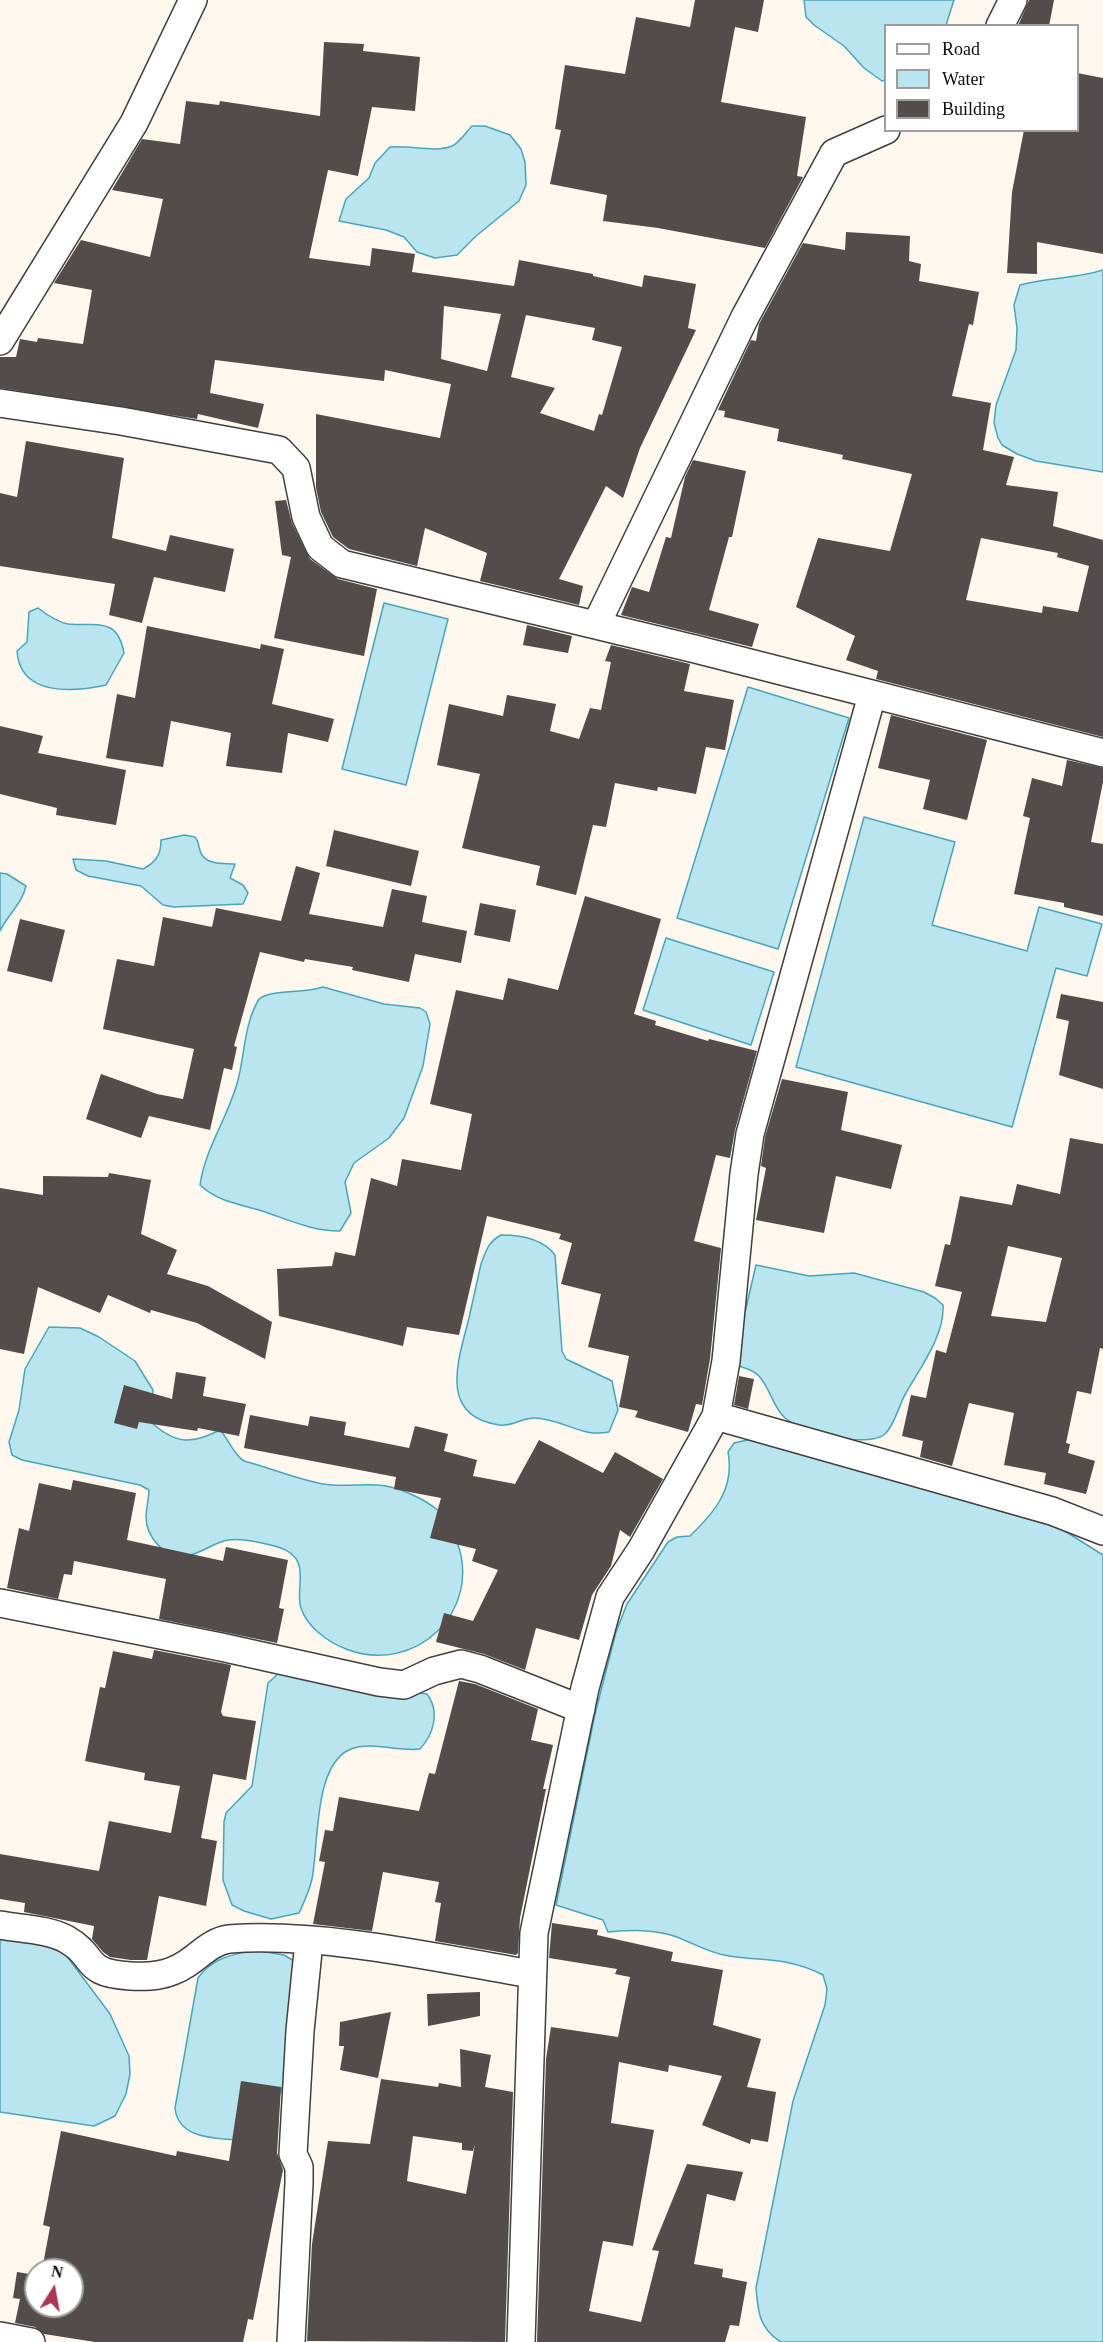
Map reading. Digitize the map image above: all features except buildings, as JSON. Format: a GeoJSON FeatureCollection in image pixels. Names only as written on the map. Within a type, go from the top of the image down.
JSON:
{"type":"FeatureCollection","features":[{"type":"Feature","properties":{"kind":"street"},"geometry":{"type":"LineString","coordinates":[[0,340],[134,123],[193,0]]}},
{"type":"Feature","properties":{"kind":"street"},"geometry":{"type":"LineString","coordinates":[[1001,24],[1013,0]]}},
{"type":"Feature","properties":{"kind":"street"},"geometry":{"type":"LineString","coordinates":[[596,625],[745,317],[834,153],[884,130]]}},
{"type":"Feature","properties":{"kind":"street"},"geometry":{"type":"LineString","coordinates":[[0,403],[154,426],[279,450],[296,468],[306,517],[321,547],[342,564],[596,625],[1103,753]]}},
{"type":"Feature","properties":{"kind":"street"},"geometry":{"type":"LineString","coordinates":[[521,2342],[534,1933],[581,1709],[599,1629],[610,1597],[641,1550],[716,1416],[726,1361],[750,1134],[872,695]]}},
{"type":"Feature","properties":{"kind":"street"},"geometry":{"type":"LineString","coordinates":[[716,1416],[1042,1508],[1103,1531]]}},
{"type":"Feature","properties":{"kind":"street"},"geometry":{"type":"LineString","coordinates":[[0,1603],[221,1647],[379,1682],[404,1685],[434,1671],[460,1664],[480,1669],[581,1709]]}},
{"type":"Feature","properties":{"kind":"street"},"geometry":{"type":"LineString","coordinates":[[0,1925],[48,1933],[66,1939],[80,1949],[90,1964],[101,1972],[128,1976],[159,1977],[185,1965],[201,1952],[224,1940],[250,1937],[309,1941],[447,1959],[531,1974]]}},
{"type":"Feature","properties":{"kind":"street"},"geometry":{"type":"LineString","coordinates":[[291,2342],[299,2183],[299,2167],[293,2154],[300,2031],[309,1941]]}},
{"type":"Feature","properties":{"kind":"street"},"geometry":{"type":"LineString","coordinates":[[0,2336],[31,2342]]}},
{"type":"Feature","properties":{"kind":"water"},"geometry":{"type":"Polygon","coordinates":[[[804,0],[954,0],[946,24],[884,24],[884,80],[882,81],[864,68],[844,46],[806,17],[804,0]]]}},
{"type":"Feature","properties":{"kind":"water"},"geometry":{"type":"Polygon","coordinates":[[[472,126],[485,126],[510,135],[521,149],[525,162],[526,185],[519,201],[476,236],[457,255],[435,258],[417,252],[404,237],[386,230],[339,221],[346,199],[369,178],[375,163],[390,147],[445,148],[457,142],[472,126]]]}},
{"type":"Feature","properties":{"kind":"water"},"geometry":{"type":"Polygon","coordinates":[[[1103,270],[1103,472],[1036,461],[1017,454],[1002,445],[994,423],[996,405],[1016,350],[1017,328],[1014,305],[1020,285],[1103,270]]]}},
{"type":"Feature","properties":{"kind":"water"},"geometry":{"type":"Polygon","coordinates":[[[384,603],[448,619],[406,785],[342,769],[384,603]]]}},
{"type":"Feature","properties":{"kind":"water"},"geometry":{"type":"Polygon","coordinates":[[[38,608],[64,623],[104,626],[116,633],[124,653],[106,685],[79,689],[51,688],[38,684],[28,677],[20,666],[17,651],[27,642],[29,612],[38,608]]]}},
{"type":"Feature","properties":{"kind":"water"},"geometry":{"type":"Polygon","coordinates":[[[748,687],[849,718],[778,949],[677,918],[748,687]]]}},
{"type":"Feature","properties":{"kind":"water"},"geometry":{"type":"Polygon","coordinates":[[[864,817],[955,842],[932,925],[1027,951],[1039,907],[1102,924],[1087,976],[1056,968],[1012,1127],[796,1067],[864,817]]]}},
{"type":"Feature","properties":{"kind":"water"},"geometry":{"type":"Polygon","coordinates":[[[184,835],[195,837],[202,855],[208,860],[235,864],[230,878],[243,885],[248,893],[243,904],[174,907],[163,905],[141,886],[88,876],[76,870],[73,859],[106,861],[143,869],[157,858],[161,840],[184,835]]]}},
{"type":"Feature","properties":{"kind":"water"},"geometry":{"type":"Polygon","coordinates":[[[0,873],[7,874],[26,886],[0,931],[0,873]]]}},
{"type":"Feature","properties":{"kind":"water"},"geometry":{"type":"Polygon","coordinates":[[[666,938],[774,972],[751,1045],[643,1010],[666,938]]]}},
{"type":"Feature","properties":{"kind":"water"},"geometry":{"type":"Polygon","coordinates":[[[323,987],[384,1004],[420,1008],[426,1012],[430,1024],[423,1066],[404,1118],[389,1138],[354,1163],[345,1182],[351,1213],[340,1231],[309,1227],[228,1201],[213,1195],[200,1185],[207,1158],[234,1093],[250,1018],[259,999],[272,994],[323,987]]]}},
{"type":"Feature","properties":{"kind":"water"},"geometry":{"type":"Polygon","coordinates":[[[501,1235],[531,1239],[544,1245],[555,1255],[562,1351],[566,1359],[612,1381],[618,1410],[609,1432],[589,1432],[534,1418],[499,1425],[480,1419],[467,1410],[460,1398],[457,1383],[458,1367],[481,1264],[490,1244],[501,1235]]]}},
{"type":"Feature","properties":{"kind":"water"},"geometry":{"type":"Polygon","coordinates":[[[756,1265],[809,1276],[854,1273],[924,1292],[943,1305],[943,1316],[936,1339],[903,1398],[892,1425],[885,1434],[864,1440],[834,1437],[805,1429],[785,1418],[758,1375],[733,1364],[756,1265]]]}},
{"type":"Feature","properties":{"kind":"water"},"geometry":{"type":"Polygon","coordinates":[[[49,1327],[80,1328],[99,1337],[135,1361],[153,1390],[151,1422],[168,1435],[192,1440],[220,1430],[237,1455],[244,1461],[323,1484],[377,1485],[393,1488],[418,1497],[433,1506],[442,1514],[452,1530],[463,1568],[460,1592],[451,1613],[437,1632],[418,1645],[396,1653],[372,1655],[346,1649],[319,1633],[304,1615],[299,1600],[299,1566],[296,1558],[289,1552],[247,1540],[234,1540],[223,1541],[192,1555],[171,1554],[158,1545],[149,1532],[146,1517],[149,1490],[140,1485],[22,1460],[12,1455],[9,1442],[19,1410],[25,1369],[49,1327]]]}},
{"type":"Feature","properties":{"kind":"water"},"geometry":{"type":"Polygon","coordinates":[[[752,1439],[1060,1528],[1103,1555],[1103,2342],[781,2342],[774,2337],[761,2319],[756,2288],[793,2101],[825,2005],[827,1989],[823,1975],[786,1962],[718,1954],[677,1937],[651,1931],[608,1932],[603,1920],[556,1905],[595,1714],[616,1632],[627,1604],[668,1542],[677,1537],[690,1536],[715,1508],[729,1477],[728,1452],[734,1443],[752,1439]]]}},
{"type":"Feature","properties":{"kind":"water"},"geometry":{"type":"Polygon","coordinates":[[[291,1673],[427,1694],[433,1708],[434,1722],[429,1736],[420,1749],[367,1746],[351,1749],[339,1757],[330,1771],[324,1788],[317,1827],[312,1879],[306,1897],[299,1913],[271,1919],[232,1905],[223,1880],[224,1822],[226,1813],[252,1786],[268,1683],[278,1674],[291,1673]]]}},
{"type":"Feature","properties":{"kind":"water"},"geometry":{"type":"Polygon","coordinates":[[[0,1935],[44,1943],[63,1951],[110,2014],[129,2056],[130,2074],[126,2094],[115,2116],[94,2126],[0,2112],[0,1935]]]}},
{"type":"Feature","properties":{"kind":"water"},"geometry":{"type":"Polygon","coordinates":[[[254,1950],[284,1955],[294,1961],[288,2069],[280,2094],[236,2140],[198,2135],[182,2125],[177,2118],[175,2108],[198,1978],[203,1971],[216,1962],[254,1950]]]}}]}
